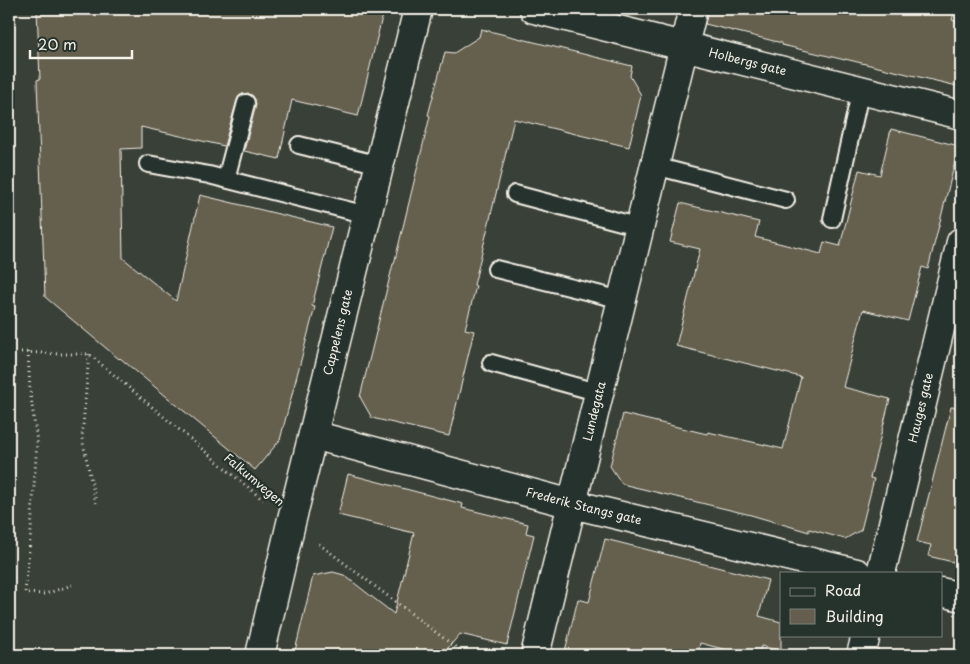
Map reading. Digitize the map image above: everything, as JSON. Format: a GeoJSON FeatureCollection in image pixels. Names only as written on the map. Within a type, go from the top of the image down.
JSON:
{"type":"FeatureCollection","features":[{"type":"Feature","properties":{"kind":"street","name":"Cappelens gate"},"geometry":{"type":"LineString","coordinates":[[260,655],[418,9]]}},
{"type":"Feature","properties":{"kind":"street","name":"Holbergs gate"},"geometry":{"type":"LineString","coordinates":[[534,9],[961,115]]}},
{"type":"Feature","properties":{"kind":"street","name":"Lundegata"},"geometry":{"type":"LineString","coordinates":[[536,655],[693,9]]}},
{"type":"Feature","properties":{"kind":"street","name":"Hauges gate"},"geometry":{"type":"LineString","coordinates":[[881,572],[961,242]]}},
{"type":"Feature","properties":{"kind":"street","name":"Frederik Stangs gate"},"geometry":{"type":"LineString","coordinates":[[313,435],[572,504],[853,572]]}},
{"type":"Feature","properties":{"kind":"street"},"geometry":{"type":"LineString","coordinates":[[942,592],[961,597]]}},
{"type":"Feature","properties":{"kind":"street"},"geometry":{"type":"LineString","coordinates":[[861,655],[866,636]]}},
{"type":"Feature","properties":{"kind":"lane"},"geometry":{"type":"LineString","coordinates":[[832,218],[861,89]]}},
{"type":"Feature","properties":{"kind":"lane"},"geometry":{"type":"LineString","coordinates":[[226,179],[246,103]]}},
{"type":"Feature","properties":{"kind":"lane"},"geometry":{"type":"LineString","coordinates":[[299,145],[380,165]]}},
{"type":"Feature","properties":{"kind":"lane"},"geometry":{"type":"LineString","coordinates":[[148,164],[209,175],[367,215]]}},
{"type":"Feature","properties":{"kind":"lane"},"geometry":{"type":"LineString","coordinates":[[655,166],[786,200]]}},
{"type":"Feature","properties":{"kind":"lane"},"geometry":{"type":"LineString","coordinates":[[516,194],[640,227]]}},
{"type":"Feature","properties":{"kind":"lane"},"geometry":{"type":"LineString","coordinates":[[496,269],[622,300]]}},
{"type":"Feature","properties":{"kind":"lane"},"geometry":{"type":"LineString","coordinates":[[492,363],[600,393]]}},
{"type":"Feature","properties":{"kind":"path"},"geometry":{"type":"LineString","coordinates":[[21,352],[89,354],[82,438],[96,503]]}},
{"type":"Feature","properties":{"kind":"path"},"geometry":{"type":"LineString","coordinates":[[28,352],[30,390],[37,442],[25,593],[45,594],[72,585]]}},
{"type":"Feature","properties":{"kind":"path","name":"Falkumvegen"},"geometry":{"type":"LineString","coordinates":[[89,354],[291,523],[466,655]]}},
{"type":"Feature","properties":{"kind":"building"},"geometry":{"type":"Polygon","coordinates":[[[37,9],[384,9],[358,116],[292,100],[279,159],[244,151],[256,105],[253,96],[248,93],[239,96],[237,100],[224,146],[141,127],[141,148],[121,149],[123,258],[176,301],[200,195],[332,227],[312,306],[315,307],[280,440],[255,470],[45,297],[37,80],[40,79],[37,9]]]}},
{"type":"Feature","properties":{"kind":"building"},"geometry":{"type":"Polygon","coordinates":[[[708,9],[955,9],[952,20],[961,23],[961,87],[782,45],[782,43],[705,24],[708,9]]]}},
{"type":"Feature","properties":{"kind":"building"},"geometry":{"type":"Polygon","coordinates":[[[481,29],[632,66],[630,76],[641,95],[629,147],[514,119],[474,285],[476,286],[465,329],[474,331],[449,436],[372,418],[360,397],[445,52],[454,53],[479,37],[481,29]]]}},
{"type":"Feature","properties":{"kind":"building"},"geometry":{"type":"Polygon","coordinates":[[[891,129],[959,146],[928,269],[922,267],[908,321],[863,310],[843,387],[890,399],[870,478],[874,479],[861,530],[845,539],[809,529],[809,532],[751,515],[622,484],[610,466],[623,414],[707,434],[708,432],[783,449],[801,377],[676,346],[700,249],[670,242],[680,203],[759,222],[755,237],[821,254],[824,242],[840,246],[859,170],[880,175],[891,129]]]}},
{"type":"Feature","properties":{"kind":"building"},"geometry":{"type":"Polygon","coordinates":[[[951,407],[961,408],[961,544],[957,563],[928,556],[931,545],[917,542],[951,407]]]}},
{"type":"Feature","properties":{"kind":"building"},"geometry":{"type":"Polygon","coordinates":[[[348,474],[463,504],[462,508],[528,524],[526,533],[534,535],[507,645],[460,634],[442,655],[294,655],[313,576],[333,572],[344,575],[394,614],[414,533],[338,515],[348,474]]]}},
{"type":"Feature","properties":{"kind":"building"},"geometry":{"type":"Polygon","coordinates":[[[605,539],[768,580],[759,616],[780,622],[781,651],[761,646],[759,655],[746,655],[700,643],[698,655],[582,655],[565,651],[578,599],[589,602],[605,539]]]}}]}
